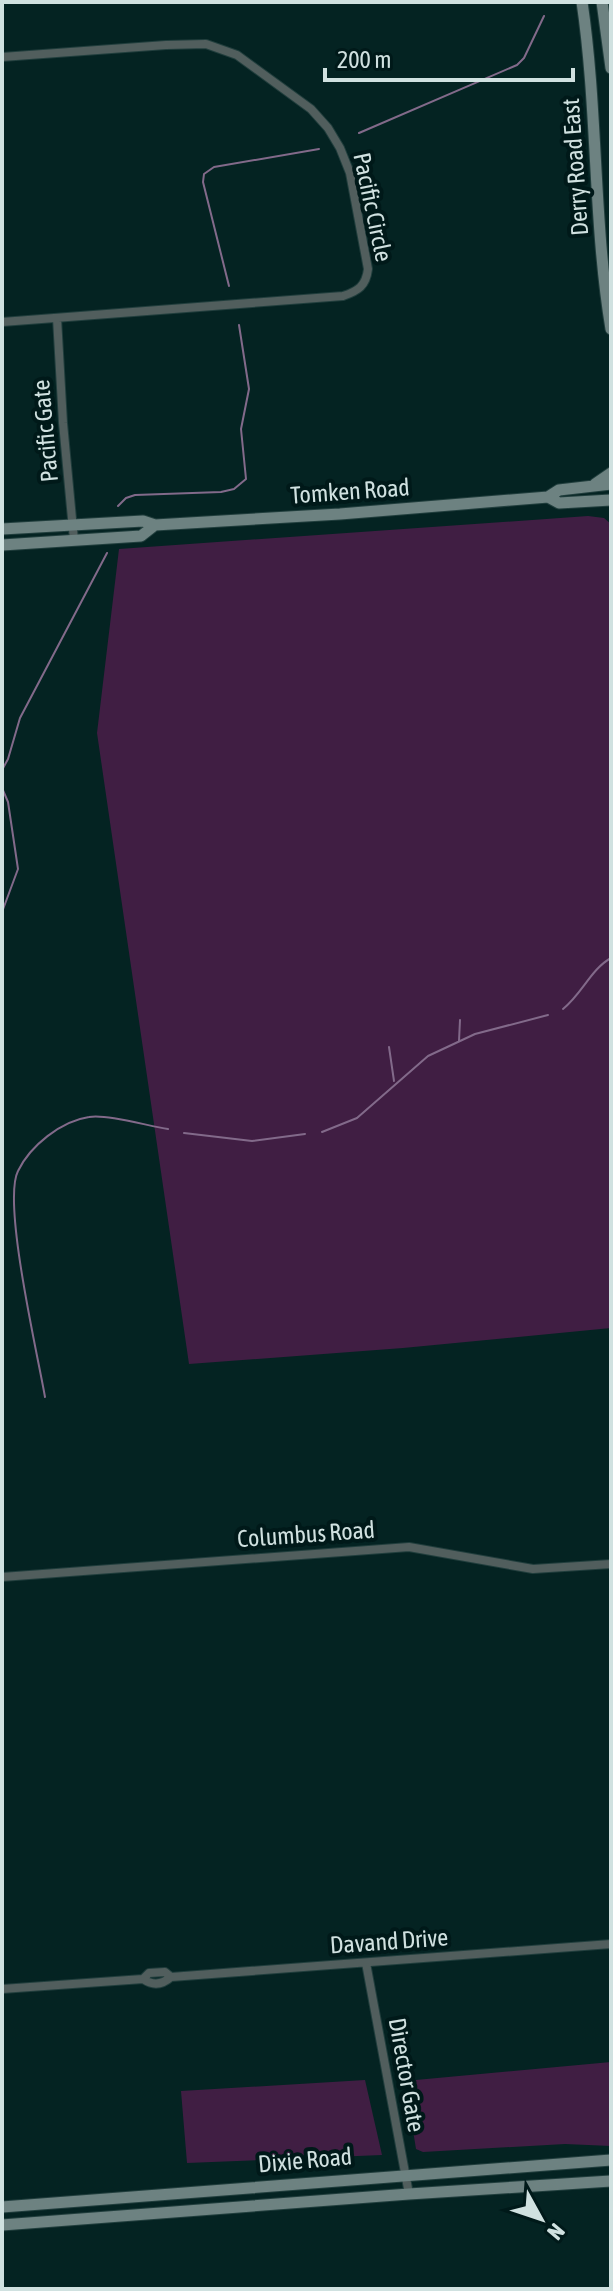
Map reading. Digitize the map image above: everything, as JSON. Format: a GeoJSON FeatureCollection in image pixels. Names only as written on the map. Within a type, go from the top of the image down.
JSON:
{"type":"FeatureCollection","features":[{"type":"Feature","properties":{"kind":"main road","name":"Derry Road East"},"geometry":{"type":"LineString","coordinates":[[582,2],[589,50],[598,212],[611,329]]}},
{"type":"Feature","properties":{"kind":"main road"},"geometry":{"type":"LineString","coordinates":[[602,2],[611,68]]}},
{"type":"Feature","properties":{"kind":"main road"},"geometry":{"type":"LineString","coordinates":[[591,486],[611,473]]}},
{"type":"Feature","properties":{"kind":"main road","name":"Tomken Road"},"geometry":{"type":"LineString","coordinates":[[2,529],[143,521],[155,525],[340,514],[548,497],[559,490],[611,484]]}},
{"type":"Feature","properties":{"kind":"main road","name":"Tomken Road"},"geometry":{"type":"LineString","coordinates":[[548,497],[559,503],[610,501]]}},
{"type":"Feature","properties":{"kind":"main road","name":"Tomken Road"},"geometry":{"type":"LineString","coordinates":[[2,545],[141,536],[155,525]]}},
{"type":"Feature","properties":{"kind":"main road","name":"Dixie Road"},"geometry":{"type":"LineString","coordinates":[[2,2207],[611,2160]]}},
{"type":"Feature","properties":{"kind":"main road","name":"Dixie Road"},"geometry":{"type":"LineString","coordinates":[[2,2225],[611,2181]]}},
{"type":"Feature","properties":{"kind":"street","name":"Pacific Circle"},"geometry":{"type":"LineString","coordinates":[[2,57],[206,44],[237,55],[311,109],[328,128],[340,148],[355,195],[368,269],[367,281],[358,291],[343,296],[2,322]]}},
{"type":"Feature","properties":{"kind":"street","name":"Pacific Gate"},"geometry":{"type":"LineString","coordinates":[[57,318],[74,540]]}},
{"type":"Feature","properties":{"kind":"street","name":"Columbus Road"},"geometry":{"type":"LineString","coordinates":[[2,1577],[409,1547],[533,1569],[611,1564]]}},
{"type":"Feature","properties":{"kind":"street","name":"Davand Drive"},"geometry":{"type":"LineString","coordinates":[[2,1989],[143,1979],[150,1984],[164,1983],[171,1977],[611,1944]]}},
{"type":"Feature","properties":{"kind":"street","name":"Director Gate"},"geometry":{"type":"LineString","coordinates":[[366,1963],[409,2194]]}},
{"type":"Feature","properties":{"kind":"shaded area"},"geometry":{"type":"Polygon","coordinates":[[[588,516],[604,518],[611,524],[611,1328],[189,1364],[97,733],[119,549],[588,516]]]}},
{"type":"Feature","properties":{"kind":"shaded area"},"geometry":{"type":"Polygon","coordinates":[[[611,2062],[611,2146],[565,2144],[423,2152],[416,2149],[405,2081],[611,2062]]]}},
{"type":"Feature","properties":{"kind":"shaded area"},"geometry":{"type":"Polygon","coordinates":[[[365,2080],[382,2155],[187,2163],[181,2091],[365,2080]]]}},
{"type":"Feature","properties":{"kind":"waterway"},"geometry":{"type":"LineString","coordinates":[[359,133],[517,65],[524,58],[544,16]]}},
{"type":"Feature","properties":{"kind":"waterway"},"geometry":{"type":"LineString","coordinates":[[229,286],[203,182],[204,174],[214,167],[319,149]]}},
{"type":"Feature","properties":{"kind":"waterway"},"geometry":{"type":"LineString","coordinates":[[118,506],[135,495],[221,492],[234,489],[246,479],[241,429],[249,389],[239,325]]}},
{"type":"Feature","properties":{"kind":"waterway"},"geometry":{"type":"LineString","coordinates":[[2,770],[20,718],[107,553]]}},
{"type":"Feature","properties":{"kind":"waterway"},"geometry":{"type":"LineString","coordinates":[[2,788],[8,802],[18,869],[2,912]]}},
{"type":"Feature","properties":{"kind":"waterway"},"geometry":{"type":"LineString","coordinates":[[563,1009],[598,968],[611,958]]}},
{"type":"Feature","properties":{"kind":"waterway"},"geometry":{"type":"LineString","coordinates":[[322,1132],[357,1118],[428,1056],[475,1034],[548,1015]]}},
{"type":"Feature","properties":{"kind":"waterway"},"geometry":{"type":"LineString","coordinates":[[459,1041],[460,1020]]}},
{"type":"Feature","properties":{"kind":"waterway"},"geometry":{"type":"LineString","coordinates":[[389,1047],[394,1081]]}},
{"type":"Feature","properties":{"kind":"waterway"},"geometry":{"type":"LineString","coordinates":[[45,1397],[14,1214],[14,1188],[18,1171],[38,1144],[57,1129],[78,1119],[106,1117],[168,1129]]}},
{"type":"Feature","properties":{"kind":"waterway"},"geometry":{"type":"LineString","coordinates":[[184,1133],[252,1141],[305,1134]]}}]}
